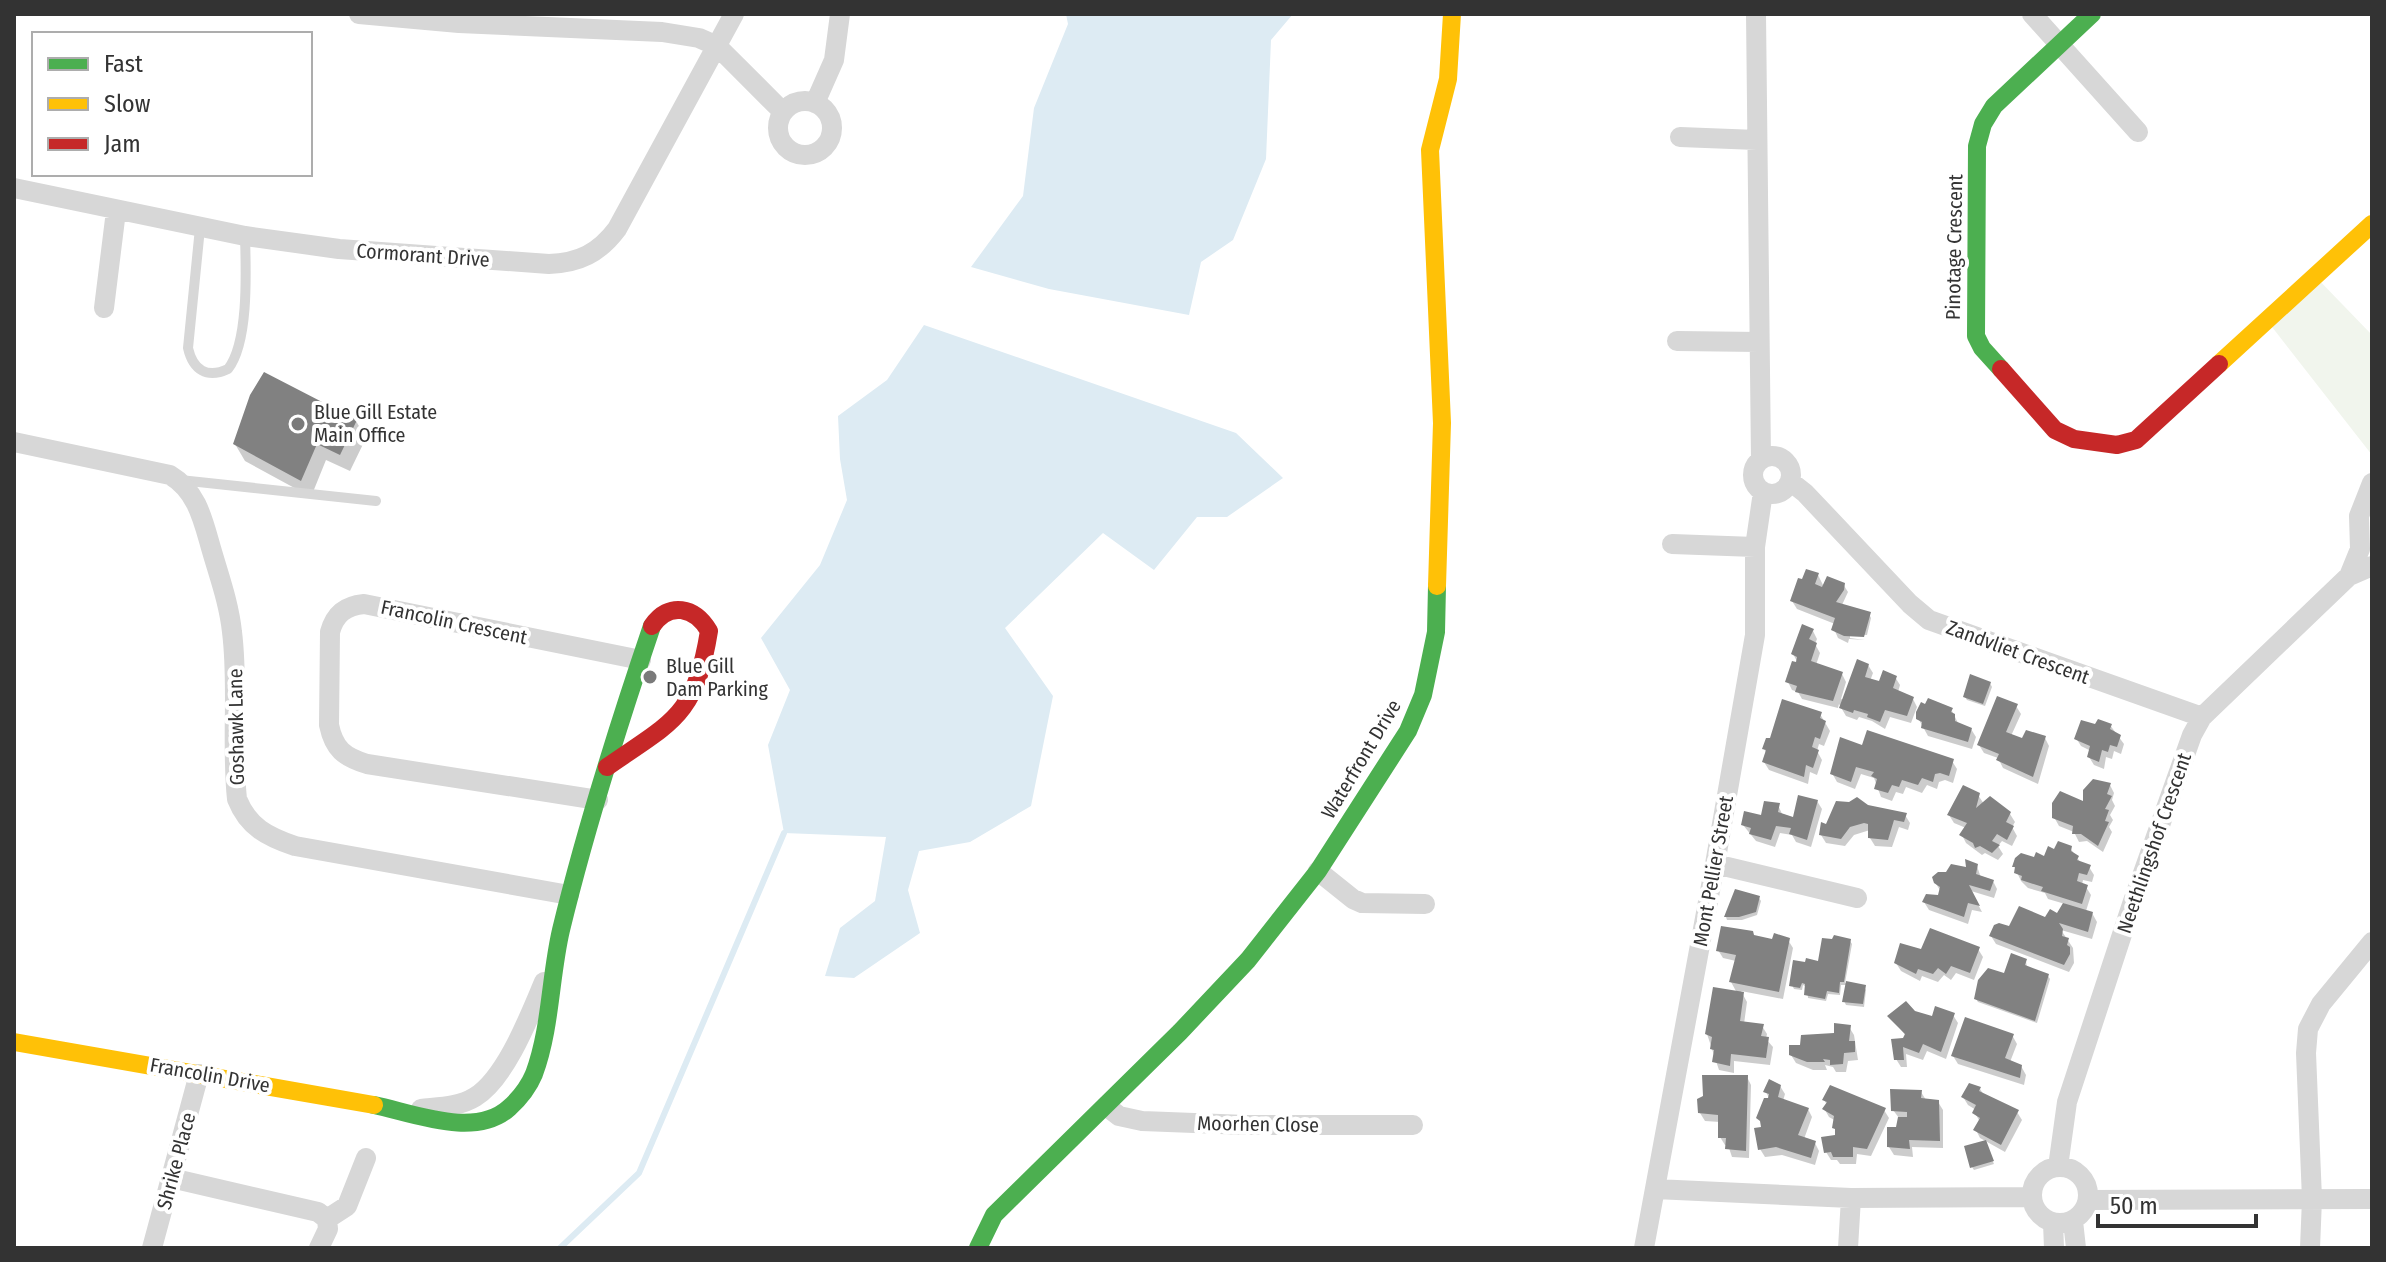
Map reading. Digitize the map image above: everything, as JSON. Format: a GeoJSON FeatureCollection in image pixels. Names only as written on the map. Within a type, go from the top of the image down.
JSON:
{"type":"FeatureCollection","features":[{"type":"Feature","properties":{"kind":"street"},"geometry":{"type":"LineString","coordinates":[[359,14],[459,23],[662,32],[699,38],[717,46],[783,112]]}},
{"type":"Feature","properties":{"kind":"street","name":"Cormorant Drive"},"geometry":{"type":"LineString","coordinates":[[14,188],[200,228],[339,249],[549,264],[585,258],[605,245],[617,229],[734,14]]}},
{"type":"Feature","properties":{"kind":"street"},"geometry":{"type":"LineString","coordinates":[[815,103],[834,60],[840,14]]}},
{"type":"Feature","properties":{"kind":"street","name":"Waterfront Drive"},"geometry":{"type":"LineString","coordinates":[[978,1248],[994,1215],[1106,1106],[1248,960],[1318,871],[1408,731],[1423,695],[1436,632],[1442,423],[1430,150],[1448,79],[1452,14]]}},
{"type":"Feature","properties":{"kind":"street"},"geometry":{"type":"LineString","coordinates":[[1756,14],[1761,460]]}},
{"type":"Feature","properties":{"kind":"street"},"geometry":{"type":"LineString","coordinates":[[2032,14],[2138,132]]}},
{"type":"Feature","properties":{"kind":"street","name":"Pinotage Crescent"},"geometry":{"type":"LineString","coordinates":[[2092,14],[1994,106],[1983,124],[1977,146],[1974,329],[1982,348],[2055,430],[2074,439],[2117,445],[2127,445],[2136,440],[2372,224]]}},
{"type":"Feature","properties":{"kind":"street"},"geometry":{"type":"LineString","coordinates":[[803,101],[815,103],[825,110],[831,120],[832,133],[827,144],[807,156],[784,146],[778,123],[783,112],[792,104],[803,101]]}},
{"type":"Feature","properties":{"kind":"street"},"geometry":{"type":"LineString","coordinates":[[1680,137],[1757,140]]}},
{"type":"Feature","properties":{"kind":"street"},"geometry":{"type":"LineString","coordinates":[[104,308],[116,211]]}},
{"type":"Feature","properties":{"kind":"street"},"geometry":{"type":"LineString","coordinates":[[1677,341],[1759,342]]}},
{"type":"Feature","properties":{"kind":"street"},"geometry":{"type":"LineString","coordinates":[[14,442],[160,473],[178,480]]}},
{"type":"Feature","properties":{"kind":"street"},"geometry":{"type":"LineString","coordinates":[[1768,457],[1784,460],[1792,474],[1791,482],[1778,494],[1763,492],[1755,484],[1755,467],[1761,460],[1768,457]]}},
{"type":"Feature","properties":{"kind":"street","name":"Goshawk Lane"},"geometry":{"type":"LineString","coordinates":[[178,480],[186,486],[197,505],[230,614],[234,649],[237,799],[246,818],[265,834],[295,846],[569,895]]}},
{"type":"Feature","properties":{"kind":"street","name":"Zandvliet Crescent"},"geometry":{"type":"LineString","coordinates":[[1791,482],[1929,620],[2202,717]]}},
{"type":"Feature","properties":{"kind":"street"},"geometry":{"type":"LineString","coordinates":[[2349,576],[2360,549],[2359,516],[2372,483]]}},
{"type":"Feature","properties":{"kind":"street","name":"Mont Pellier Street"},"geometry":{"type":"LineString","coordinates":[[1644,1248],[1755,635],[1755,547],[1763,492]]}},
{"type":"Feature","properties":{"kind":"street"},"geometry":{"type":"LineString","coordinates":[[1672,544],[1755,547]]}},
{"type":"Feature","properties":{"kind":"street","name":"Neethlingshof Crescent"},"geometry":{"type":"LineString","coordinates":[[2058,1167],[2067,1102],[2132,904],[2187,750],[2202,717],[2349,576],[2372,566]]}},
{"type":"Feature","properties":{"kind":"street","name":"Francolin Crescent"},"geometry":{"type":"LineString","coordinates":[[598,800],[367,764],[342,753],[335,746],[329,725],[330,632],[333,622],[346,608],[364,604],[641,660]]}},
{"type":"Feature","properties":{"kind":"street","name":"Francolin Drive"},"geometry":{"type":"LineString","coordinates":[[14,1042],[405,1110],[448,1121],[471,1123],[490,1119],[508,1110],[518,1100],[534,1073],[569,895],[607,767],[653,624],[665,611],[673,608],[693,611],[709,631],[686,706],[665,727],[607,767]]}},
{"type":"Feature","properties":{"kind":"street"},"geometry":{"type":"LineString","coordinates":[[1715,864],[1857,898]]}},
{"type":"Feature","properties":{"kind":"street"},"geometry":{"type":"LineString","coordinates":[[1318,871],[1362,903],[1425,904]]}},
{"type":"Feature","properties":{"kind":"street"},"geometry":{"type":"LineString","coordinates":[[2310,1248],[2312,1199],[2306,1053],[2308,1029],[2321,1004],[2372,942]]}},
{"type":"Feature","properties":{"kind":"street","name":"Francolin Drive"},"geometry":{"type":"LineString","coordinates":[[405,1110],[464,1103],[484,1090],[521,1033],[554,959]]}},
{"type":"Feature","properties":{"kind":"street","name":"Shrike Place"},"geometry":{"type":"LineString","coordinates":[[152,1248],[199,1074]]}},
{"type":"Feature","properties":{"kind":"street","name":"Moorhen Close"},"geometry":{"type":"LineString","coordinates":[[1106,1106],[1119,1116],[1142,1121],[1246,1125],[1413,1125]]}},
{"type":"Feature","properties":{"kind":"street"},"geometry":{"type":"LineString","coordinates":[[327,1219],[347,1206],[366,1158]]}},
{"type":"Feature","properties":{"kind":"street"},"geometry":{"type":"LineString","coordinates":[[2058,1167],[2071,1169],[2081,1176],[2087,1187],[2088,1200],[2080,1215],[2063,1222],[2042,1217],[2034,1208],[2031,1197],[2038,1176],[2058,1167]]}},
{"type":"Feature","properties":{"kind":"street"},"geometry":{"type":"LineString","coordinates":[[171,1178],[318,1212],[327,1219],[328,1229],[319,1248]]}},
{"type":"Feature","properties":{"kind":"street"},"geometry":{"type":"LineString","coordinates":[[1655,1189],[1851,1198],[2031,1197]]}},
{"type":"Feature","properties":{"kind":"street"},"geometry":{"type":"LineString","coordinates":[[1848,1248],[1851,1198]]}},
{"type":"Feature","properties":{"kind":"street"},"geometry":{"type":"LineString","coordinates":[[2088,1200],[2372,1199]]}},
{"type":"Feature","properties":{"kind":"street"},"geometry":{"type":"LineString","coordinates":[[2054,1248],[2063,1222]]}},
{"type":"Feature","properties":{"kind":"street"},"geometry":{"type":"LineString","coordinates":[[2063,1222],[2076,1248]]}},
{"type":"Feature","properties":{"kind":"lane"},"geometry":{"type":"LineString","coordinates":[[200,228],[188,348],[193,365],[201,372],[210,374],[228,369],[237,352],[246,291],[245,236]]}},
{"type":"Feature","properties":{"kind":"lane"},"geometry":{"type":"LineString","coordinates":[[178,480],[376,501]]}},
{"type":"Feature","properties":{"kind":"shaded area"},"geometry":{"type":"Polygon","coordinates":[[[1066,14],[1293,14],[1271,40],[1266,159],[1233,240],[1201,262],[1189,315],[1049,289],[971,267],[1023,196],[1034,108],[1068,24],[1066,14]]]}},
{"type":"Feature","properties":{"kind":"shaded area"},"geometry":{"type":"Polygon","coordinates":[[[2313,274],[2372,335],[2372,455],[2265,318],[2313,274]]]}},
{"type":"Feature","properties":{"kind":"shaded area"},"geometry":{"type":"Polygon","coordinates":[[[924,325],[1236,433],[1283,478],[1227,517],[1197,517],[1154,570],[1103,533],[1005,628],[1053,696],[1031,806],[970,842],[919,851],[908,890],[920,933],[854,978],[825,976],[840,928],[875,901],[886,837],[784,833],[768,745],[790,690],[761,638],[820,565],[847,500],[840,459],[838,416],[887,380],[924,325]]]}},
{"type":"Feature","properties":{"kind":"building","name":"Blue Gill Estate Main Office"},"geometry":{"type":"Polygon","coordinates":[[[264,372],[357,420],[340,455],[317,444],[301,481],[233,444],[250,395],[264,372]]]}},
{"type":"Feature","properties":{"kind":"building"},"geometry":{"type":"Polygon","coordinates":[[[1806,569],[1819,573],[1815,584],[1822,587],[1827,576],[1845,583],[1836,602],[1871,612],[1864,637],[1844,636],[1831,630],[1835,618],[1790,601],[1798,578],[1802,579],[1806,569]]]}},
{"type":"Feature","properties":{"kind":"building"},"geometry":{"type":"Polygon","coordinates":[[[1802,624],[1814,629],[1809,639],[1817,643],[1811,661],[1843,672],[1833,701],[1795,692],[1797,686],[1785,682],[1792,661],[1796,662],[1797,657],[1791,654],[1802,624]]]}},
{"type":"Feature","properties":{"kind":"building"},"geometry":{"type":"Polygon","coordinates":[[[1857,659],[1869,664],[1865,677],[1879,681],[1883,670],[1897,676],[1893,688],[1914,697],[1907,716],[1885,710],[1880,722],[1867,717],[1868,714],[1839,708],[1857,659]]]}},
{"type":"Feature","properties":{"kind":"building"},"geometry":{"type":"Polygon","coordinates":[[[1970,674],[1991,682],[1983,704],[1963,697],[1970,674]]]}},
{"type":"Feature","properties":{"kind":"building"},"geometry":{"type":"Polygon","coordinates":[[[1997,696],[2018,704],[2006,732],[2022,738],[2026,730],[2046,736],[2033,777],[1996,760],[1999,754],[1977,745],[1997,696]]]}},
{"type":"Feature","properties":{"kind":"building"},"geometry":{"type":"Polygon","coordinates":[[[1928,698],[1953,708],[1951,712],[1955,714],[1955,721],[1972,728],[1968,742],[1921,728],[1922,722],[1916,719],[1916,712],[1921,702],[1925,704],[1928,698]]]}},
{"type":"Feature","properties":{"kind":"building"},"geometry":{"type":"Polygon","coordinates":[[[1782,699],[1822,712],[1820,718],[1826,721],[1820,739],[1815,737],[1812,747],[1819,750],[1813,768],[1806,765],[1804,777],[1762,762],[1766,750],[1762,749],[1766,738],[1770,738],[1782,699]]]}},
{"type":"Feature","properties":{"kind":"building"},"geometry":{"type":"Polygon","coordinates":[[[2098,719],[2112,724],[2110,729],[2121,735],[2117,747],[2110,745],[2108,752],[2102,750],[2099,762],[2087,757],[2090,746],[2074,739],[2081,720],[2095,724],[2098,719]]]}},
{"type":"Feature","properties":{"kind":"building"},"geometry":{"type":"Polygon","coordinates":[[[1867,730],[1954,759],[1949,776],[1935,774],[1933,782],[1922,778],[1918,785],[1902,780],[1899,787],[1892,785],[1888,793],[1874,789],[1877,779],[1871,776],[1874,772],[1856,767],[1851,782],[1830,774],[1840,737],[1862,745],[1867,730]]]}},
{"type":"Feature","properties":{"kind":"building"},"geometry":{"type":"Polygon","coordinates":[[[2093,779],[2111,783],[2107,794],[2112,796],[2105,809],[2109,810],[2105,821],[2109,822],[2098,846],[2081,834],[2072,834],[2073,826],[2052,818],[2052,803],[2060,791],[2083,801],[2083,790],[2093,779]]]}},
{"type":"Feature","properties":{"kind":"building"},"geometry":{"type":"Polygon","coordinates":[[[1963,785],[1980,793],[1976,808],[1990,796],[2011,812],[2006,822],[2014,826],[2007,840],[1997,834],[1992,841],[2000,845],[1992,853],[1980,846],[1975,848],[1973,843],[1959,835],[1967,823],[1947,815],[1963,785]]]}},
{"type":"Feature","properties":{"kind":"building"},"geometry":{"type":"Polygon","coordinates":[[[1798,795],[1818,800],[1807,840],[1789,834],[1791,828],[1776,826],[1771,840],[1749,834],[1751,828],[1741,825],[1744,811],[1761,815],[1764,801],[1780,803],[1778,812],[1793,817],[1798,795]]]}},
{"type":"Feature","properties":{"kind":"building"},"geometry":{"type":"Polygon","coordinates":[[[1857,797],[1868,805],[1907,813],[1904,822],[1894,820],[1888,840],[1868,838],[1868,824],[1864,823],[1850,827],[1841,839],[1819,835],[1821,822],[1826,824],[1836,801],[1849,802],[1857,797]]]}},
{"type":"Feature","properties":{"kind":"building"},"geometry":{"type":"Polygon","coordinates":[[[2058,841],[2072,846],[2071,851],[2079,856],[2077,860],[2091,865],[2087,875],[2079,873],[2077,881],[2088,885],[2082,904],[2041,891],[2043,887],[2021,880],[2022,876],[2014,873],[2015,858],[2021,853],[2034,857],[2036,852],[2044,856],[2048,846],[2054,849],[2058,841]]]}},
{"type":"Feature","properties":{"kind":"building"},"geometry":{"type":"Polygon","coordinates":[[[1965,859],[1978,864],[1976,874],[1994,880],[1990,891],[1969,885],[1980,906],[1968,903],[1964,917],[1922,902],[1926,894],[1938,895],[1940,887],[1932,877],[1938,872],[1946,872],[1951,864],[1966,867],[1965,859]]]}},
{"type":"Feature","properties":{"kind":"building"},"geometry":{"type":"Polygon","coordinates":[[[1735,889],[1760,896],[1756,912],[1724,917],[1735,889]]]}},
{"type":"Feature","properties":{"kind":"building"},"geometry":{"type":"Polygon","coordinates":[[[2063,903],[2093,912],[2088,932],[2059,923],[2063,929],[2062,936],[2069,938],[2067,945],[2070,954],[2064,965],[1989,936],[1994,925],[2009,926],[2019,906],[2045,917],[2050,909],[2057,913],[2063,903]]]}},
{"type":"Feature","properties":{"kind":"building"},"geometry":{"type":"Polygon","coordinates":[[[1721,926],[1753,931],[1754,935],[1772,939],[1774,933],[1790,938],[1779,992],[1729,982],[1736,955],[1716,951],[1721,926]]]}},
{"type":"Feature","properties":{"kind":"building"},"geometry":{"type":"Polygon","coordinates":[[[1930,928],[1980,947],[1970,973],[1951,966],[1946,974],[1938,968],[1933,974],[1918,969],[1916,974],[1894,963],[1900,943],[1921,949],[1930,928]]]}},
{"type":"Feature","properties":{"kind":"building"},"geometry":{"type":"Polygon","coordinates":[[[1834,935],[1851,939],[1844,982],[1840,982],[1839,993],[1827,991],[1825,999],[1804,995],[1805,984],[1802,983],[1800,988],[1789,986],[1793,960],[1805,962],[1806,958],[1818,961],[1822,938],[1832,939],[1834,935]]]}},
{"type":"Feature","properties":{"kind":"building"},"geometry":{"type":"Polygon","coordinates":[[[2011,953],[2027,959],[2025,965],[2049,974],[2035,1021],[1974,999],[1978,980],[1988,968],[2004,973],[2011,953]]]}},
{"type":"Feature","properties":{"kind":"building"},"geometry":{"type":"Polygon","coordinates":[[[1846,981],[1866,985],[1863,1004],[1842,1002],[1846,981]]]}},
{"type":"Feature","properties":{"kind":"building"},"geometry":{"type":"Polygon","coordinates":[[[1713,987],[1744,992],[1740,1021],[1764,1024],[1761,1036],[1769,1037],[1766,1058],[1731,1054],[1730,1066],[1712,1062],[1712,1037],[1705,1034],[1713,987]]]}},
{"type":"Feature","properties":{"kind":"building"},"geometry":{"type":"Polygon","coordinates":[[[1906,1001],[1915,1011],[1932,1016],[1935,1006],[1955,1013],[1941,1052],[1923,1044],[1919,1053],[1903,1047],[1904,1060],[1894,1060],[1891,1039],[1903,1038],[1905,1034],[1887,1016],[1906,1001]]]}},
{"type":"Feature","properties":{"kind":"building"},"geometry":{"type":"Polygon","coordinates":[[[1965,1017],[2014,1034],[2005,1058],[2022,1065],[2020,1078],[1951,1056],[1965,1017]]]}},
{"type":"Feature","properties":{"kind":"building"},"geometry":{"type":"Polygon","coordinates":[[[1834,1023],[1851,1025],[1849,1041],[1855,1041],[1855,1052],[1844,1053],[1843,1064],[1830,1065],[1830,1060],[1823,1059],[1825,1062],[1807,1062],[1789,1055],[1789,1045],[1800,1045],[1801,1035],[1834,1033],[1834,1023]]]}},
{"type":"Feature","properties":{"kind":"building"},"geometry":{"type":"Polygon","coordinates":[[[1702,1075],[1748,1075],[1746,1151],[1725,1149],[1726,1138],[1718,1138],[1718,1115],[1698,1113],[1697,1099],[1703,1096],[1702,1075]]]}},
{"type":"Feature","properties":{"kind":"building"},"geometry":{"type":"Polygon","coordinates":[[[1769,1079],[1781,1085],[1778,1097],[1809,1108],[1798,1135],[1816,1141],[1811,1158],[1776,1147],[1758,1150],[1754,1128],[1761,1127],[1756,1118],[1764,1098],[1768,1098],[1769,1094],[1763,1092],[1769,1079]]]}},
{"type":"Feature","properties":{"kind":"building"},"geometry":{"type":"Polygon","coordinates":[[[1969,1083],[2019,1110],[2001,1145],[1973,1130],[1980,1118],[1972,1113],[1976,1105],[1961,1097],[1969,1083]]]}},
{"type":"Feature","properties":{"kind":"building"},"geometry":{"type":"Polygon","coordinates":[[[1830,1085],[1886,1108],[1867,1149],[1853,1147],[1853,1157],[1833,1157],[1831,1152],[1824,1153],[1821,1137],[1835,1135],[1832,1128],[1834,1116],[1822,1109],[1827,1102],[1822,1100],[1830,1085]]]}},
{"type":"Feature","properties":{"kind":"building"},"geometry":{"type":"Polygon","coordinates":[[[1890,1089],[1922,1090],[1921,1098],[1939,1100],[1940,1141],[1909,1140],[1910,1149],[1887,1147],[1887,1127],[1896,1127],[1898,1117],[1907,1117],[1907,1112],[1891,1111],[1890,1089]]]}},
{"type":"Feature","properties":{"kind":"building"},"geometry":{"type":"Polygon","coordinates":[[[1986,1140],[1994,1161],[1970,1168],[1964,1146],[1986,1140]]]}},
{"type":"Feature","properties":{"kind":"waterway"},"geometry":{"type":"LineString","coordinates":[[560,1248],[639,1173],[784,833]]}},
{"type":"Feature","properties":{"kind":"traffic: fast"},"geometry":{"type":"LineString","coordinates":[[2001,369],[1982,348],[1976,336],[1977,146],[1983,124],[1994,106],[2092,14]]}},
{"type":"Feature","properties":{"kind":"traffic: fast"},"geometry":{"type":"LineString","coordinates":[[978,1248],[994,1215],[1180,1032],[1248,960],[1318,871],[1408,731],[1423,695],[1436,632],[1437,586]]}},
{"type":"Feature","properties":{"kind":"traffic: fast"},"geometry":{"type":"LineString","coordinates":[[374,1105],[443,1121],[479,1122],[509,1108],[529,1083],[544,1039],[557,948],[571,891],[603,777],[652,626]]}},
{"type":"Feature","properties":{"kind":"traffic: slow"},"geometry":{"type":"LineString","coordinates":[[1437,586],[1442,423],[1430,150],[1448,79],[1452,14]]}},
{"type":"Feature","properties":{"kind":"traffic: slow"},"geometry":{"type":"LineString","coordinates":[[2219,364],[2372,224]]}},
{"type":"Feature","properties":{"kind":"traffic: slow"},"geometry":{"type":"LineString","coordinates":[[14,1042],[374,1105]]}},
{"type":"Feature","properties":{"kind":"traffic: jam"},"geometry":{"type":"LineString","coordinates":[[2001,369],[2055,430],[2074,439],[2117,445],[2136,440],[2219,364]]}},
{"type":"Feature","properties":{"kind":"traffic: jam"},"geometry":{"type":"LineString","coordinates":[[607,767],[678,714],[696,682],[709,631],[703,623],[689,612],[674,610],[652,626]]}},
{"type":"Feature","properties":{"kind":"place","name":"Blue Gill Estate Main Office"},"geometry":{"type":"Point","coordinates":[298,424]}},
{"type":"Feature","properties":{"kind":"place","name":"Blue Gill Dam Parking"},"geometry":{"type":"Point","coordinates":[650,677]}}]}
